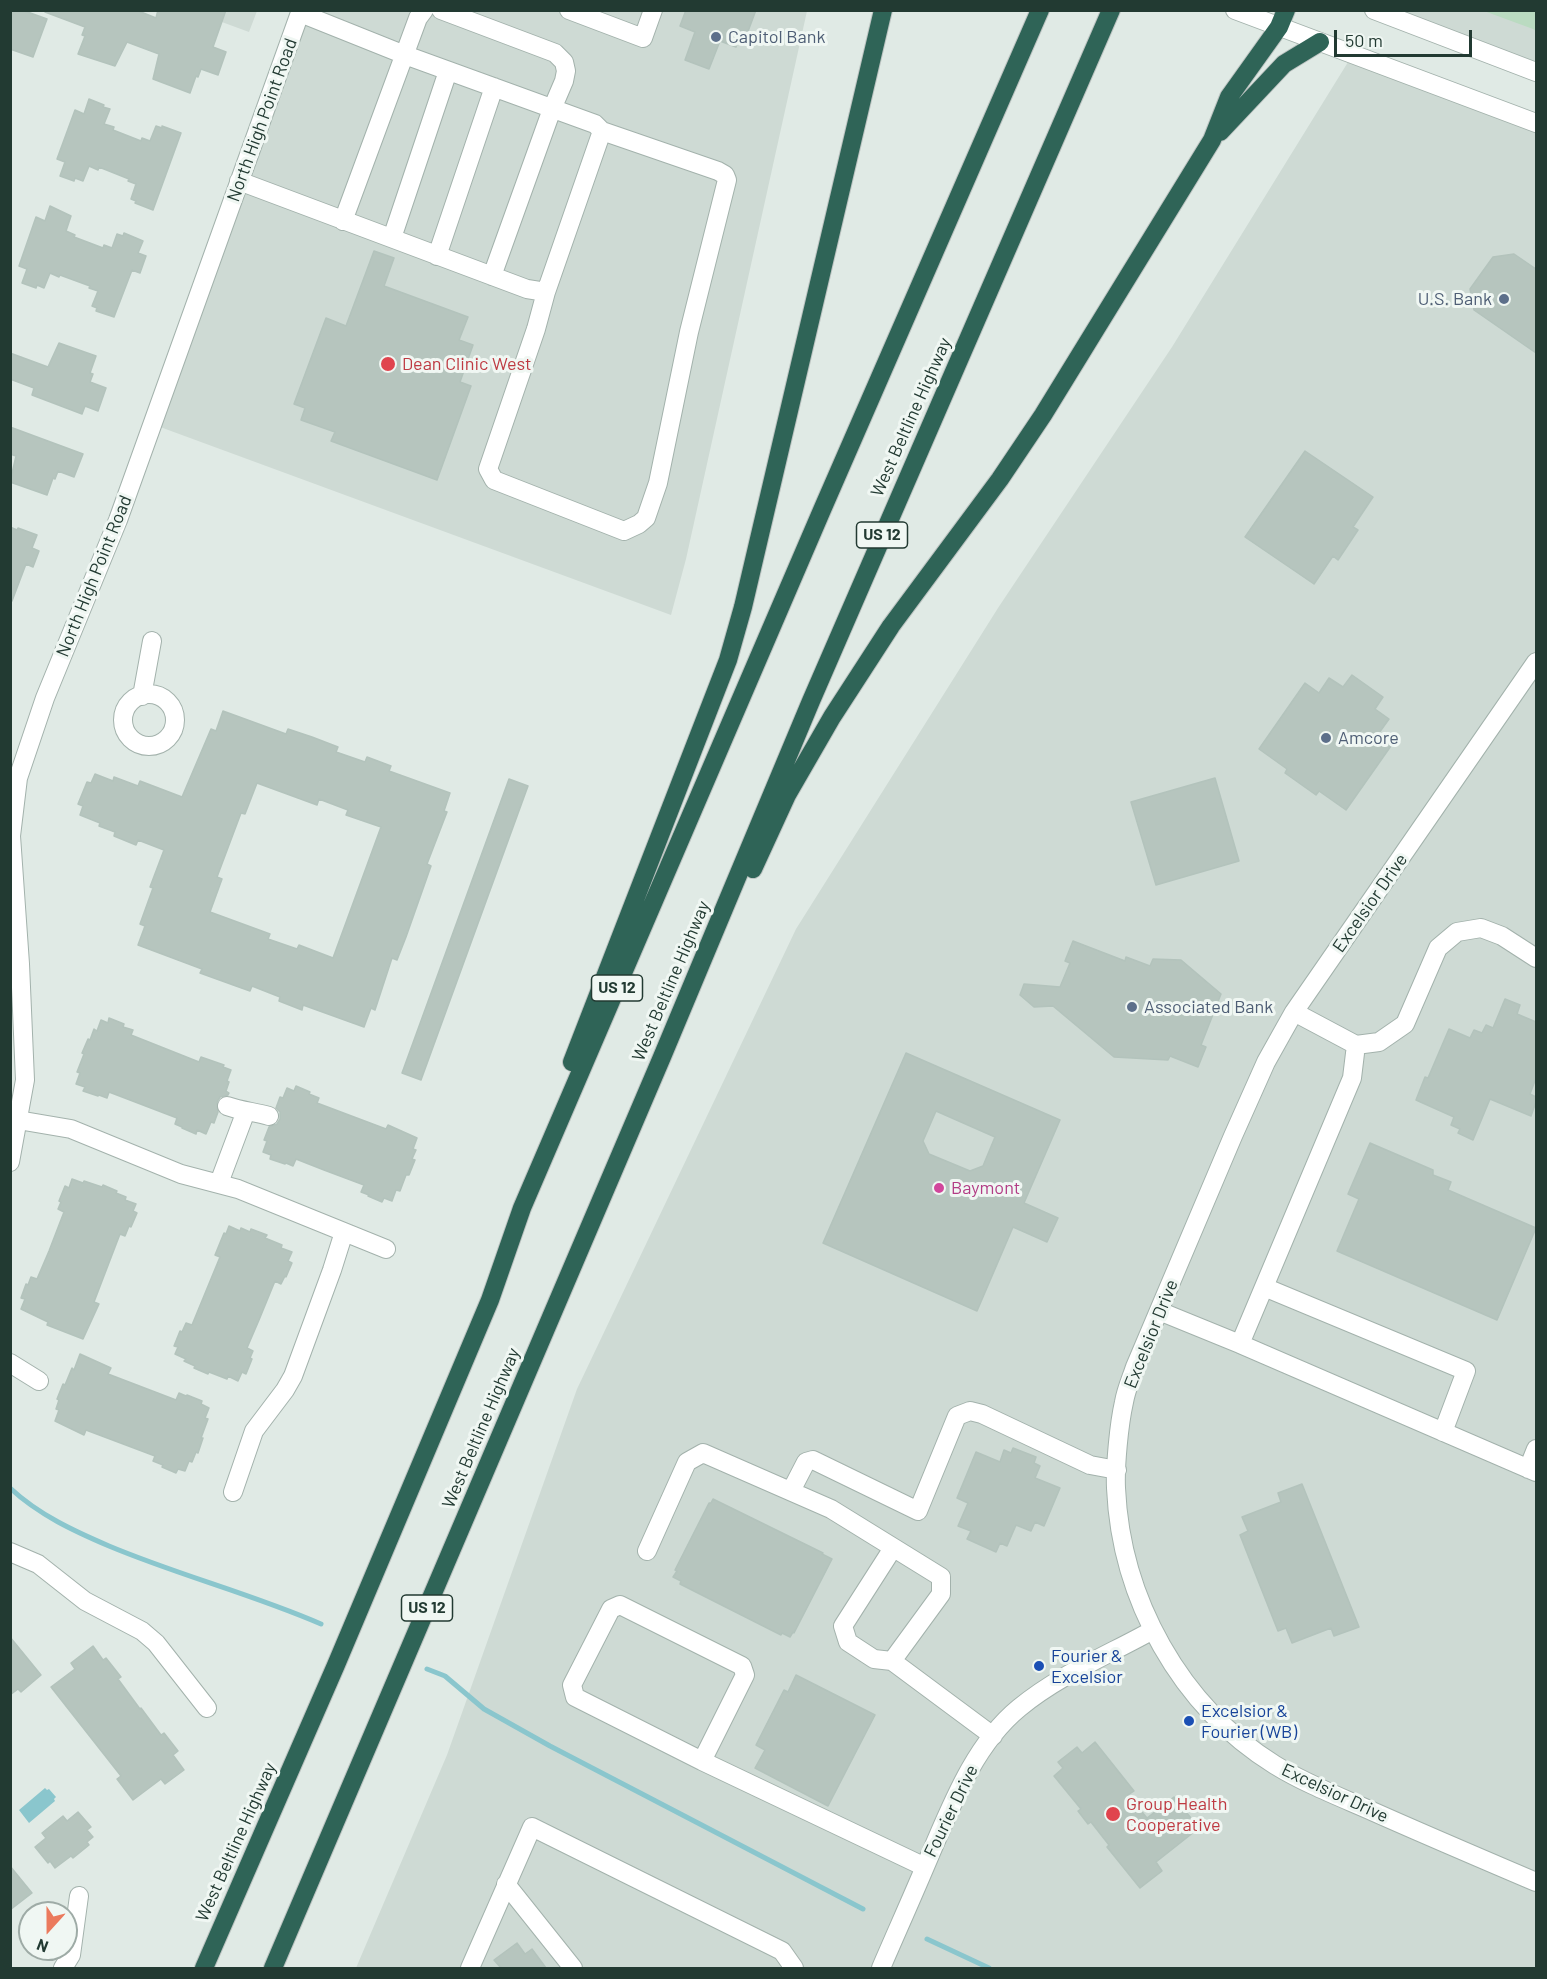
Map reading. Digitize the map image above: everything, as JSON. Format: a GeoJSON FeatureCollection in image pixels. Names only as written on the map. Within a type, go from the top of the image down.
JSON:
{"type":"FeatureCollection","features":[{"type":"Feature","properties":{"kind":"highway"},"geometry":{"type":"LineString","coordinates":[[522,1208],[549,1121],[728,660],[743,607],[883,10]]}},
{"type":"Feature","properties":{"kind":"highway","name":"West Beltline Highway"},"geometry":{"type":"LineString","coordinates":[[204,1968],[336,1665],[490,1300],[522,1208],[1040,10]]}},
{"type":"Feature","properties":{"kind":"highway","name":"West Beltline Highway"},"geometry":{"type":"LineString","coordinates":[[273,1968],[662,1057],[811,701],[1110,13]]}},
{"type":"Feature","properties":{"kind":"highway"},"geometry":{"type":"LineString","coordinates":[[662,1057],[703,978],[788,795],[832,717],[891,626],[1000,479],[1043,415],[1212,140],[1229,98],[1283,19]]}},
{"type":"Feature","properties":{"kind":"highway"},"geometry":{"type":"LineString","coordinates":[[1212,140],[1284,64],[1320,42]]}},
{"type":"Feature","properties":{"kind":"street"},"geometry":{"type":"LineString","coordinates":[[343,220],[417,18],[424,10]]}},
{"type":"Feature","properties":{"kind":"street"},"geometry":{"type":"LineString","coordinates":[[441,10],[555,52],[564,62],[566,71],[492,276]]}},
{"type":"Feature","properties":{"kind":"street"},"geometry":{"type":"LineString","coordinates":[[569,10],[644,38],[653,10]]}},
{"type":"Feature","properties":{"kind":"street"},"geometry":{"type":"LineString","coordinates":[[1235,10],[1283,19],[1320,42],[1536,123]]}},
{"type":"Feature","properties":{"kind":"street"},"geometry":{"type":"LineString","coordinates":[[1374,10],[1536,72]]}},
{"type":"Feature","properties":{"kind":"street"},"geometry":{"type":"LineString","coordinates":[[301,12],[405,55],[595,124],[602,131],[718,171],[725,176],[727,180],[689,332],[658,483],[646,518],[624,531],[494,480],[488,469],[602,131]]}},
{"type":"Feature","properties":{"kind":"street","name":"North High Point Road"},"geometry":{"type":"LineString","coordinates":[[10,1162],[25,1080],[15,946],[11,836],[18,778],[45,698],[118,520],[301,12]]}},
{"type":"Feature","properties":{"kind":"street"},"geometry":{"type":"LineString","coordinates":[[392,238],[448,71]]}},
{"type":"Feature","properties":{"kind":"street"},"geometry":{"type":"LineString","coordinates":[[437,256],[494,87]]}},
{"type":"Feature","properties":{"kind":"street"},"geometry":{"type":"LineString","coordinates":[[239,181],[527,289],[546,292]]}},
{"type":"Feature","properties":{"kind":"street"},"geometry":{"type":"LineString","coordinates":[[142,696],[152,641]]}},
{"type":"Feature","properties":{"kind":"street","name":"Excelsior Drive"},"geometry":{"type":"LineString","coordinates":[[1536,662],[1294,1012],[1266,1062],[1135,1367],[1124,1402],[1116,1485],[1118,1522],[1125,1555],[1153,1630],[1179,1675],[1201,1701],[1245,1744],[1304,1782],[1536,1882]]}},
{"type":"Feature","properties":{"kind":"street"},"geometry":{"type":"LineString","coordinates":[[1294,1012],[1356,1045],[1379,1042],[1405,1024],[1438,948],[1457,932],[1481,928],[1502,936],[1536,958]]}},
{"type":"Feature","properties":{"kind":"street"},"geometry":{"type":"LineString","coordinates":[[1240,1344],[1352,1078],[1356,1045]]}},
{"type":"Feature","properties":{"kind":"street"},"geometry":{"type":"LineString","coordinates":[[227,1106],[269,1116]]}},
{"type":"Feature","properties":{"kind":"street"},"geometry":{"type":"LineString","coordinates":[[219,1183],[246,1111]]}},
{"type":"Feature","properties":{"kind":"street"},"geometry":{"type":"LineString","coordinates":[[18,1120],[71,1129],[182,1174],[219,1183],[386,1249]]}},
{"type":"Feature","properties":{"kind":"street"},"geometry":{"type":"LineString","coordinates":[[233,1492],[254,1431],[293,1376],[344,1232]]}},
{"type":"Feature","properties":{"kind":"street"},"geometry":{"type":"LineString","coordinates":[[1264,1287],[1466,1371],[1443,1432]]}},
{"type":"Feature","properties":{"kind":"street"},"geometry":{"type":"LineString","coordinates":[[1159,1311],[1532,1470],[1536,1449]]}},
{"type":"Feature","properties":{"kind":"street"},"geometry":{"type":"LineString","coordinates":[[10,1363],[39,1381]]}},
{"type":"Feature","properties":{"kind":"street"},"geometry":{"type":"LineString","coordinates":[[791,1491],[806,1462],[813,1460],[918,1511],[957,1416],[969,1411],[982,1414],[1090,1465],[1117,1470]]}},
{"type":"Feature","properties":{"kind":"street"},"geometry":{"type":"LineString","coordinates":[[647,1551],[687,1462],[703,1452],[791,1491],[831,1509],[941,1577],[940,1594],[892,1661]]}},
{"type":"Feature","properties":{"kind":"street"},"geometry":{"type":"LineString","coordinates":[[893,1548],[843,1626],[848,1642],[874,1659],[892,1661],[993,1736]]}},
{"type":"Feature","properties":{"kind":"street"},"geometry":{"type":"LineString","coordinates":[[10,1552],[38,1564],[85,1601],[142,1631],[156,1643],[207,1708]]}},
{"type":"Feature","properties":{"kind":"street"},"geometry":{"type":"LineString","coordinates":[[702,1761],[745,1675],[742,1666],[620,1605],[611,1609],[572,1685],[575,1697],[702,1761],[925,1867]]}},
{"type":"Feature","properties":{"kind":"street","name":"Fourier Drive"},"geometry":{"type":"LineString","coordinates":[[881,1968],[963,1780],[993,1736],[1018,1709],[1040,1694],[1083,1666],[1153,1630]]}},
{"type":"Feature","properties":{"kind":"street"},"geometry":{"type":"LineString","coordinates":[[470,1968],[532,1827],[782,1951],[794,1968]]}},
{"type":"Feature","properties":{"kind":"street"},"geometry":{"type":"LineString","coordinates":[[507,1884],[573,1968]]}},
{"type":"Feature","properties":{"kind":"street"},"geometry":{"type":"LineString","coordinates":[[63,1968],[71,1955],[79,1896]]}},
{"type":"Feature","properties":{"kind":"shaded area"},"geometry":{"type":"Polygon","coordinates":[[[1383,10],[1536,11],[1536,72],[1383,10]]]}},
{"type":"Feature","properties":{"kind":"shaded area"},"geometry":{"type":"Polygon","coordinates":[[[192,11],[257,11],[249,32],[192,11]]]}},
{"type":"Feature","properties":{"kind":"shaded area"},"geometry":{"type":"Polygon","coordinates":[[[301,11],[807,11],[686,559],[671,615],[152,424],[301,11]]]}},
{"type":"Feature","properties":{"kind":"shaded area"},"geometry":{"type":"Polygon","coordinates":[[[1353,54],[1536,123],[1536,1968],[356,1968],[447,1755],[577,1389],[796,929],[998,608],[1172,347],[1353,54]]]}},
{"type":"Feature","properties":{"kind":"green space"},"geometry":{"type":"Polygon","coordinates":[[[1484,11],[1536,11],[1536,31],[1533,29],[1484,11]]]}},
{"type":"Feature","properties":{"kind":"water"},"geometry":{"type":"Polygon","coordinates":[[[45,1788],[56,1797],[55,1801],[29,1823],[19,1810],[45,1788]]]}},
{"type":"Feature","properties":{"kind":"building"},"geometry":{"type":"Polygon","coordinates":[[[10,10],[22,10],[47,19],[33,57],[10,49],[10,10]]]}},
{"type":"Feature","properties":{"kind":"building"},"geometry":{"type":"Polygon","coordinates":[[[45,10],[136,10],[156,18],[158,10],[226,10],[213,47],[226,52],[218,75],[201,69],[190,93],[153,79],[159,54],[127,42],[115,66],[78,54],[85,36],[82,35],[85,27],[45,12],[45,10]]]}},
{"type":"Feature","properties":{"kind":"building","name":"Capitol Bank"},"geometry":{"type":"Polygon","coordinates":[[[686,10],[756,10],[747,34],[741,32],[736,47],[720,41],[709,69],[685,60],[695,32],[680,26],[686,10]]]}},
{"type":"Feature","properties":{"kind":"building"},"geometry":{"type":"Polygon","coordinates":[[[89,99],[110,109],[104,124],[141,141],[142,138],[150,141],[156,126],[181,133],[153,210],[131,199],[136,184],[99,167],[98,170],[89,166],[83,181],[75,178],[74,181],[60,176],[65,162],[57,159],[75,110],[84,114],[89,99]]]}},
{"type":"Feature","properties":{"kind":"building"},"geometry":{"type":"Polygon","coordinates":[[[50,206],[71,216],[66,231],[75,235],[74,237],[103,248],[104,245],[112,248],[117,234],[123,236],[124,233],[143,241],[138,253],[146,256],[140,273],[132,270],[114,317],[96,311],[97,308],[92,306],[98,291],[89,288],[90,286],[50,273],[44,288],[22,283],[27,269],[19,266],[36,217],[45,221],[50,206]]]}},
{"type":"Feature","properties":{"kind":"building","name":"Dean Clinic West"},"geometry":{"type":"Polygon","coordinates":[[[374,251],[394,258],[384,286],[468,317],[459,340],[473,345],[460,382],[471,386],[437,480],[331,441],[335,432],[301,420],[305,408],[294,404],[326,318],[346,326],[374,251]]]}},
{"type":"Feature","properties":{"kind":"building","name":"U.S. Bank"},"geometry":{"type":"Polygon","coordinates":[[[1514,254],[1536,269],[1536,353],[1474,310],[1470,289],[1493,257],[1514,254]]]}},
{"type":"Feature","properties":{"kind":"building"},"geometry":{"type":"Polygon","coordinates":[[[59,343],[96,356],[90,373],[93,374],[90,382],[106,388],[98,411],[85,406],[82,414],[32,395],[34,388],[10,379],[10,353],[48,367],[59,343]]]}},
{"type":"Feature","properties":{"kind":"building"},"geometry":{"type":"Polygon","coordinates":[[[10,427],[83,454],[74,477],[58,471],[47,495],[10,482],[16,456],[10,454],[10,427]]]}},
{"type":"Feature","properties":{"kind":"building"},"geometry":{"type":"Polygon","coordinates":[[[1305,451],[1373,497],[1353,527],[1358,530],[1338,560],[1333,556],[1314,584],[1245,537],[1305,451]]]}},
{"type":"Feature","properties":{"kind":"building"},"geometry":{"type":"Polygon","coordinates":[[[10,527],[37,535],[32,548],[39,551],[33,567],[26,564],[12,601],[10,600],[10,527]]]}},
{"type":"Feature","properties":{"kind":"building","name":"Amcore"},"geometry":{"type":"Polygon","coordinates":[[[1352,675],[1383,697],[1375,709],[1389,719],[1379,733],[1393,743],[1346,810],[1319,791],[1316,795],[1285,773],[1287,769],[1259,749],[1305,683],[1319,693],[1329,678],[1343,687],[1352,675]]]}},
{"type":"Feature","properties":{"kind":"building"},"geometry":{"type":"Polygon","coordinates":[[[223,711],[286,734],[288,729],[312,737],[338,747],[336,752],[365,762],[367,757],[391,766],[389,771],[450,793],[444,811],[447,812],[427,864],[431,866],[406,937],[397,960],[392,958],[375,1010],[371,1008],[364,1027],[303,1005],[302,1010],[279,1001],[280,997],[252,986],[250,991],[200,973],[202,969],[138,945],[145,926],[140,924],[153,888],[150,887],[164,850],[138,840],[136,845],[114,836],[115,832],[80,815],[83,806],[78,804],[87,782],[91,783],[95,774],[113,781],[114,777],[138,786],[140,781],[182,797],[211,729],[216,731],[223,711]],[[257,783],[245,814],[241,813],[217,877],[222,879],[210,912],[270,934],[268,939],[297,949],[299,945],[333,958],[381,827],[346,815],[348,810],[319,799],[317,805],[257,783]]]}},
{"type":"Feature","properties":{"kind":"building"},"geometry":{"type":"Polygon","coordinates":[[[1215,778],[1239,861],[1156,885],[1131,802],[1215,778]]]}},
{"type":"Feature","properties":{"kind":"building"},"geometry":{"type":"Polygon","coordinates":[[[509,779],[528,786],[421,1080],[402,1073],[509,779]]]}},
{"type":"Feature","properties":{"kind":"building"},"geometry":{"type":"Polygon","coordinates":[[[1073,941],[1125,961],[1126,957],[1150,966],[1153,959],[1181,960],[1221,994],[1201,1045],[1206,1047],[1198,1067],[1170,1056],[1168,1060],[1114,1057],[1053,1006],[1034,1007],[1020,995],[1024,984],[1060,987],[1070,963],[1065,961],[1073,941]]]}},
{"type":"Feature","properties":{"kind":"building"},"geometry":{"type":"Polygon","coordinates":[[[1505,999],[1520,1005],[1517,1014],[1536,1022],[1536,1078],[1530,1094],[1536,1097],[1536,1102],[1531,1116],[1490,1099],[1473,1140],[1458,1133],[1460,1129],[1451,1125],[1454,1117],[1416,1100],[1449,1029],[1470,1038],[1474,1030],[1482,1033],[1486,1025],[1493,1028],[1505,999]]]}},
{"type":"Feature","properties":{"kind":"building"},"geometry":{"type":"Polygon","coordinates":[[[109,1018],[133,1030],[131,1035],[199,1062],[201,1057],[224,1065],[223,1067],[231,1070],[226,1091],[229,1093],[220,1097],[217,1102],[218,1112],[206,1134],[197,1130],[196,1134],[182,1128],[175,1124],[177,1118],[109,1092],[107,1098],[83,1091],[85,1087],[76,1084],[80,1073],[77,1072],[84,1054],[82,1053],[88,1039],[90,1040],[94,1029],[97,1031],[101,1020],[108,1023],[109,1018]]]}},
{"type":"Feature","properties":{"kind":"building","name":"Baymont"},"geometry":{"type":"Polygon","coordinates":[[[906,1053],[1060,1120],[1024,1203],[1058,1218],[1047,1242],[1013,1227],[977,1311],[823,1243],[906,1053]],[[936,1111],[923,1141],[929,1154],[970,1171],[983,1166],[995,1137],[936,1111]]]}},
{"type":"Feature","properties":{"kind":"building"},"geometry":{"type":"Polygon","coordinates":[[[296,1086],[319,1098],[317,1103],[386,1129],[388,1125],[417,1138],[413,1149],[416,1150],[412,1159],[415,1160],[409,1175],[406,1175],[400,1191],[396,1190],[392,1201],[384,1198],[382,1202],[368,1196],[361,1192],[364,1185],[296,1159],[293,1166],[270,1159],[271,1155],[263,1152],[267,1141],[264,1140],[269,1127],[277,1124],[280,1119],[280,1112],[276,1108],[280,1097],[283,1098],[287,1088],[294,1091],[296,1086]]]}},
{"type":"Feature","properties":{"kind":"building"},"geometry":{"type":"Polygon","coordinates":[[[1370,1143],[1433,1170],[1433,1175],[1451,1182],[1448,1190],[1536,1228],[1497,1320],[1337,1251],[1359,1199],[1348,1194],[1370,1143]]]}},
{"type":"Feature","properties":{"kind":"building"},"geometry":{"type":"Polygon","coordinates":[[[72,1179],[102,1187],[103,1185],[117,1191],[116,1193],[126,1197],[125,1200],[136,1204],[133,1211],[137,1213],[125,1236],[120,1234],[94,1302],[99,1304],[83,1339],[47,1325],[48,1322],[21,1309],[25,1299],[21,1298],[26,1284],[28,1285],[31,1277],[37,1279],[49,1251],[64,1212],[58,1209],[61,1202],[59,1201],[65,1186],[69,1188],[72,1179]]]}},
{"type":"Feature","properties":{"kind":"building"},"geometry":{"type":"Polygon","coordinates":[[[229,1226],[240,1231],[241,1228],[250,1232],[251,1229],[267,1235],[265,1238],[292,1252],[288,1261],[292,1263],[286,1277],[281,1284],[275,1281],[247,1348],[253,1351],[246,1374],[242,1372],[238,1381],[228,1376],[227,1379],[194,1368],[195,1366],[184,1361],[186,1359],[175,1354],[178,1347],[174,1346],[186,1323],[192,1325],[220,1257],[215,1255],[229,1226]]]}},
{"type":"Feature","properties":{"kind":"building"},"geometry":{"type":"Polygon","coordinates":[[[80,1354],[111,1368],[108,1374],[176,1400],[179,1393],[187,1395],[202,1401],[201,1404],[209,1408],[198,1453],[196,1452],[192,1462],[189,1461],[185,1471],[178,1469],[176,1473],[153,1461],[155,1456],[86,1430],[84,1435],[55,1421],[59,1410],[56,1409],[59,1400],[57,1399],[72,1368],[74,1370],[80,1354]]]}},
{"type":"Feature","properties":{"kind":"building"},"geometry":{"type":"Polygon","coordinates":[[[1013,1448],[1036,1457],[1034,1463],[1040,1466],[1035,1478],[1060,1488],[1044,1526],[1035,1522],[1031,1531],[1016,1525],[1007,1546],[1000,1543],[996,1552],[967,1539],[971,1531],[958,1526],[968,1503],[957,1498],[976,1452],[1000,1462],[1004,1450],[1011,1453],[1013,1448]]]}},
{"type":"Feature","properties":{"kind":"building"},"geometry":{"type":"Polygon","coordinates":[[[1302,1484],[1359,1627],[1334,1636],[1331,1628],[1292,1643],[1286,1628],[1278,1631],[1240,1535],[1248,1531],[1242,1517],[1281,1502],[1278,1493],[1302,1484]]]}},
{"type":"Feature","properties":{"kind":"building"},"geometry":{"type":"Polygon","coordinates":[[[713,1499],[832,1559],[790,1637],[782,1633],[781,1635],[680,1584],[681,1581],[673,1577],[713,1499]]]}},
{"type":"Feature","properties":{"kind":"building"},"geometry":{"type":"Polygon","coordinates":[[[10,1637],[41,1675],[21,1692],[18,1689],[10,1695],[10,1637]]]}},
{"type":"Feature","properties":{"kind":"building"},"geometry":{"type":"Polygon","coordinates":[[[93,1646],[103,1660],[106,1658],[121,1677],[118,1679],[161,1735],[164,1733],[178,1751],[173,1755],[184,1770],[165,1784],[161,1779],[133,1800],[117,1779],[121,1776],[51,1687],[75,1669],[71,1663],[93,1646]]]}},
{"type":"Feature","properties":{"kind":"building"},"geometry":{"type":"Polygon","coordinates":[[[796,1675],[875,1715],[828,1806],[755,1768],[765,1750],[756,1745],[784,1690],[788,1692],[796,1675]]]}},
{"type":"Feature","properties":{"kind":"building","name":"Group Health Cooperative"},"geometry":{"type":"Polygon","coordinates":[[[1095,1742],[1134,1791],[1128,1795],[1147,1818],[1174,1797],[1199,1828],[1156,1862],[1162,1871],[1140,1888],[1107,1847],[1109,1845],[1091,1822],[1088,1824],[1078,1811],[1081,1809],[1054,1776],[1063,1768],[1058,1762],[1077,1747],[1082,1753],[1095,1742]]]}},
{"type":"Feature","properties":{"kind":"building"},"geometry":{"type":"Polygon","coordinates":[[[78,1812],[91,1827],[87,1830],[93,1837],[87,1842],[89,1845],[73,1858],[71,1856],[55,1868],[35,1847],[46,1838],[42,1833],[63,1816],[67,1821],[78,1812]]]}},
{"type":"Feature","properties":{"kind":"building"},"geometry":{"type":"Polygon","coordinates":[[[10,1866],[32,1893],[22,1901],[18,1901],[18,1904],[10,1910],[10,1866]]]}},
{"type":"Feature","properties":{"kind":"building"},"geometry":{"type":"Polygon","coordinates":[[[517,1943],[525,1954],[532,1949],[546,1968],[501,1968],[494,1960],[517,1943]]]}},
{"type":"Feature","properties":{"kind":"waterway"},"geometry":{"type":"LineString","coordinates":[[10,1488],[45,1514],[96,1540],[321,1624]]}},
{"type":"Feature","properties":{"kind":"waterway"},"geometry":{"type":"LineString","coordinates":[[427,1669],[445,1676],[484,1709],[550,1746],[863,1909]]}},
{"type":"Feature","properties":{"kind":"waterway"},"geometry":{"type":"LineString","coordinates":[[927,1939],[989,1968]]}},
{"type":"Feature","properties":{"kind":"place","name":"Capitol Bank"},"geometry":{"type":"Point","coordinates":[716,37]}},
{"type":"Feature","properties":{"kind":"place","name":"U.S. Bank"},"geometry":{"type":"Point","coordinates":[1504,299]}},
{"type":"Feature","properties":{"kind":"place","name":"Dean Clinic West"},"geometry":{"type":"Point","coordinates":[388,364]}},
{"type":"Feature","properties":{"kind":"place","name":"Amcore"},"geometry":{"type":"Point","coordinates":[1326,738]}},
{"type":"Feature","properties":{"kind":"place","name":"Associated Bank"},"geometry":{"type":"Point","coordinates":[1132,1007]}},
{"type":"Feature","properties":{"kind":"place","name":"Baymont"},"geometry":{"type":"Point","coordinates":[939,1188]}},
{"type":"Feature","properties":{"kind":"place","name":"Fourier & Excelsior"},"geometry":{"type":"Point","coordinates":[1039,1666]}},
{"type":"Feature","properties":{"kind":"place","name":"Excelsior & Fourier (WB)"},"geometry":{"type":"Point","coordinates":[1189,1721]}},
{"type":"Feature","properties":{"kind":"place","name":"Group Health Cooperative"},"geometry":{"type":"Point","coordinates":[1113,1814]}}]}
